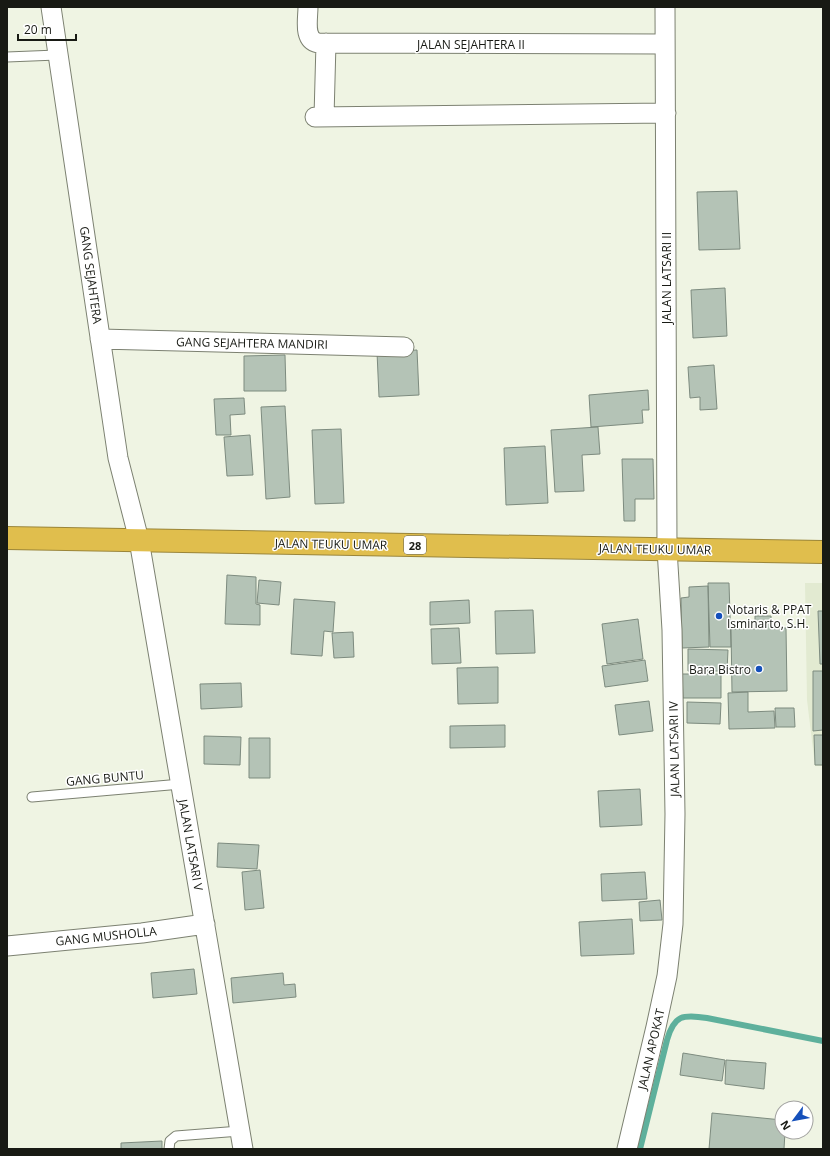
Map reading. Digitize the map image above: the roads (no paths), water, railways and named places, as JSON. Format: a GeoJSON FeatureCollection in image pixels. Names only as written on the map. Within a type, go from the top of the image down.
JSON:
{"type":"FeatureCollection","features":[{"type":"Feature","properties":{"kind":"highway","name":"JALAN TEUKU UMAR"},"geometry":{"type":"LineString","coordinates":[[7,538],[823,552]]}},
{"type":"Feature","properties":{"kind":"street","name":"GANG SEJAHTERA"},"geometry":{"type":"LineString","coordinates":[[51,7],[118,458],[139,540]]}},
{"type":"Feature","properties":{"kind":"street","name":"JALAN SEJAHTERA II"},"geometry":{"type":"LineString","coordinates":[[308,7],[309,37],[315,42],[665,44]]}},
{"type":"Feature","properties":{"kind":"street","name":"JALAN LATSARI II"},"geometry":{"type":"LineString","coordinates":[[665,7],[667,549]]}},
{"type":"Feature","properties":{"kind":"street"},"geometry":{"type":"LineString","coordinates":[[326,43],[320,117],[666,113]]}},
{"type":"Feature","properties":{"kind":"street","name":"GANG SEJAHTERA MANDIRI"},"geometry":{"type":"LineString","coordinates":[[100,339],[404,347]]}},
{"type":"Feature","properties":{"kind":"street","name":"JALAN LATSARI V"},"geometry":{"type":"LineString","coordinates":[[139,540],[242,1140]]}},
{"type":"Feature","properties":{"kind":"street","name":"JALAN LATSARI IV"},"geometry":{"type":"LineString","coordinates":[[667,549],[672,630],[675,814],[675,872],[671,949]]}},
{"type":"Feature","properties":{"kind":"street","name":"GANG MUSHOLLA"},"geometry":{"type":"LineString","coordinates":[[7,946],[142,933],[205,924]]}},
{"type":"Feature","properties":{"kind":"street","name":"JALAN APOKAT"},"geometry":{"type":"LineString","coordinates":[[627,1149],[656,1027],[671,949]]}},
{"type":"Feature","properties":{"kind":"lane"},"geometry":{"type":"LineString","coordinates":[[7,57],[57,55]]}},
{"type":"Feature","properties":{"kind":"lane","name":"GANG BUNTU"},"geometry":{"type":"LineString","coordinates":[[32,796],[180,784]]}},
{"type":"Feature","properties":{"kind":"lane"},"geometry":{"type":"LineString","coordinates":[[169,1149],[170,1141],[176,1136],[242,1140]]}},
{"type":"Feature","properties":{"kind":"waterway"},"geometry":{"type":"LineString","coordinates":[[640,1149],[667,1040],[673,1025],[681,1018],[692,1016],[707,1018],[823,1041]]}},
{"type":"Feature","properties":{"kind":"place","name":"Notaris & PPAT Isminarto, S.H."},"geometry":{"type":"Point","coordinates":[719,616]}},
{"type":"Feature","properties":{"kind":"place","name":"Bara Bistro"},"geometry":{"type":"Point","coordinates":[759,669]}}]}
